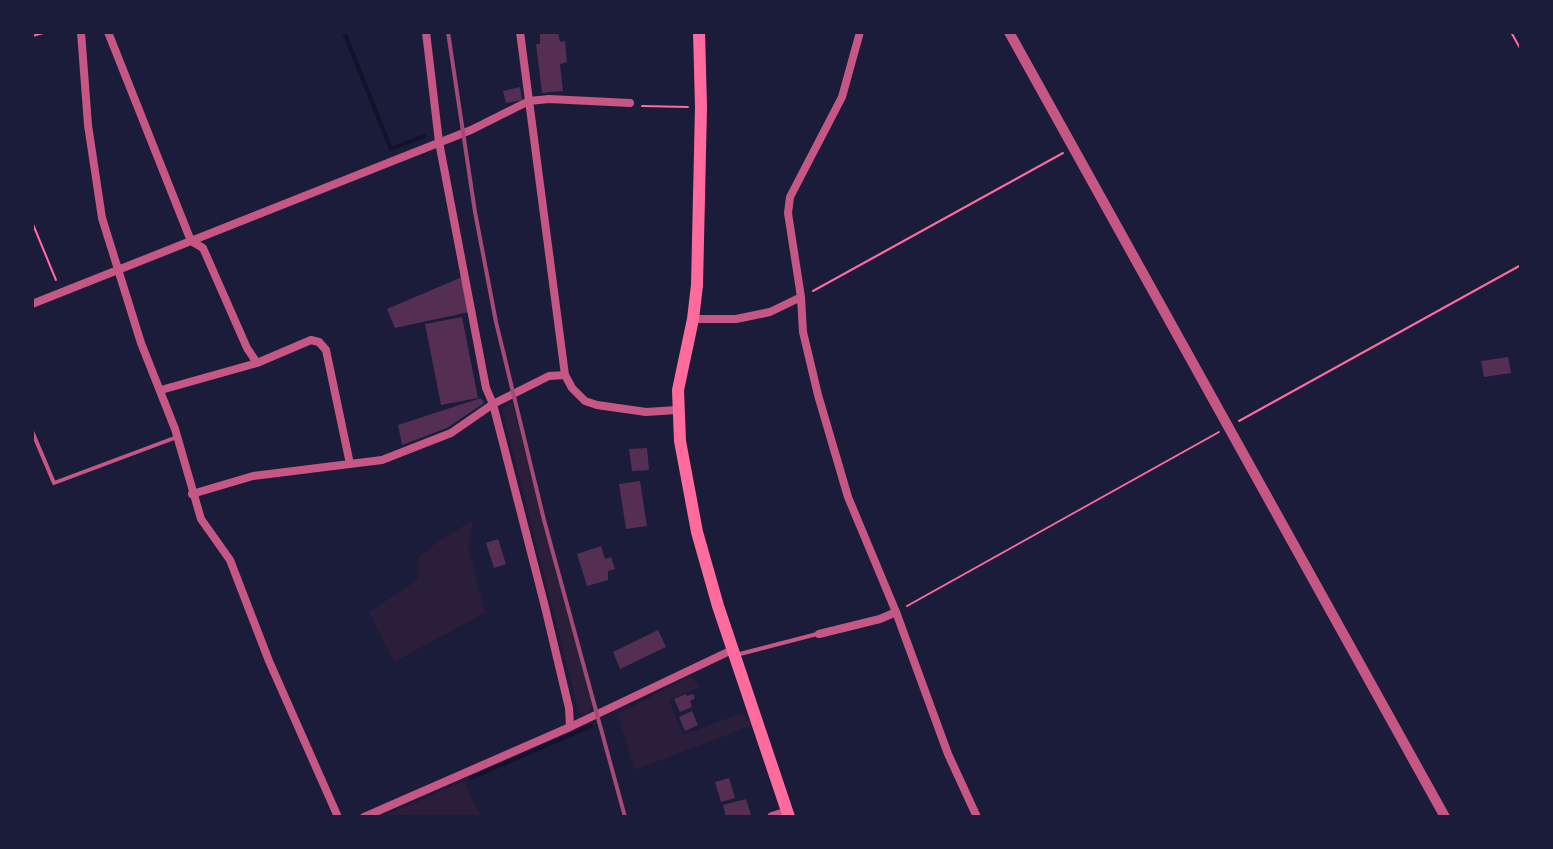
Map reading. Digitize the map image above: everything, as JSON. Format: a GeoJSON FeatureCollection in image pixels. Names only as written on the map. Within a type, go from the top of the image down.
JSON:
{"type":"FeatureCollection","features":[{"type":"Feature","properties":{"kind":"main road"},"geometry":{"type":"LineString","coordinates":[[699,32],[698,261],[693,319],[681,371],[677,410],[684,472],[697,532],[733,653],[789,815]]}},
{"type":"Feature","properties":{"kind":"street"},"geometry":{"type":"LineString","coordinates":[[81,32],[88,125],[102,218],[141,343],[161,390],[201,519],[230,560],[269,661],[338,817]]}},
{"type":"Feature","properties":{"kind":"street"},"geometry":{"type":"LineString","coordinates":[[108,32],[191,241],[203,248],[247,348],[257,363]]}},
{"type":"Feature","properties":{"kind":"street"},"geometry":{"type":"LineString","coordinates":[[426,32],[439,142],[486,388],[493,404],[555,651],[569,708],[570,727]]}},
{"type":"Feature","properties":{"kind":"street"},"geometry":{"type":"LineString","coordinates":[[520,32],[565,375],[585,401],[597,405],[646,412],[677,410]]}},
{"type":"Feature","properties":{"kind":"street"},"geometry":{"type":"LineString","coordinates":[[860,32],[842,97],[790,197],[788,213],[803,332],[848,497],[896,612],[948,754],[977,817]]}},
{"type":"Feature","properties":{"kind":"street"},"geometry":{"type":"LineString","coordinates":[[1009,32],[1445,817]]}},
{"type":"Feature","properties":{"kind":"street"},"geometry":{"type":"LineString","coordinates":[[32,304],[439,142],[529,101],[630,103]]}},
{"type":"Feature","properties":{"kind":"street"},"geometry":{"type":"LineString","coordinates":[[693,319],[736,319],[770,312],[801,297]]}},
{"type":"Feature","properties":{"kind":"street"},"geometry":{"type":"LineString","coordinates":[[161,390],[257,363],[311,340],[319,342],[326,350],[350,464]]}},
{"type":"Feature","properties":{"kind":"street"},"geometry":{"type":"LineString","coordinates":[[192,494],[253,476],[382,460],[451,433],[493,404],[549,376],[565,375]]}},
{"type":"Feature","properties":{"kind":"street"},"geometry":{"type":"LineString","coordinates":[[819,634],[896,612]]}},
{"type":"Feature","properties":{"kind":"street"},"geometry":{"type":"LineString","coordinates":[[364,817],[733,653]]}},
{"type":"Feature","properties":{"kind":"street"},"geometry":{"type":"LineString","coordinates":[[772,817],[789,815]]}},
{"type":"Feature","properties":{"kind":"lane"},"geometry":{"type":"LineString","coordinates":[[32,431],[54,483],[177,437]]}},
{"type":"Feature","properties":{"kind":"lane"},"geometry":{"type":"LineString","coordinates":[[733,653],[819,634]]}},
{"type":"Feature","properties":{"kind":"path"},"geometry":{"type":"LineString","coordinates":[[32,36],[47,32]]}},
{"type":"Feature","properties":{"kind":"path"},"geometry":{"type":"LineString","coordinates":[[1511,32],[1521,50]]}},
{"type":"Feature","properties":{"kind":"path"},"geometry":{"type":"LineString","coordinates":[[630,103],[635,106],[701,107]]}},
{"type":"Feature","properties":{"kind":"path"},"geometry":{"type":"LineString","coordinates":[[801,297],[1073,148]]}},
{"type":"Feature","properties":{"kind":"path"},"geometry":{"type":"LineString","coordinates":[[32,222],[61,292]]}},
{"type":"Feature","properties":{"kind":"path"},"geometry":{"type":"LineString","coordinates":[[896,612],[1521,265]]}},
{"type":"Feature","properties":{"kind":"shaded area"},"geometry":{"type":"Polygon","coordinates":[[[512,402],[590,692],[593,707],[586,715],[579,712],[503,414],[503,408],[512,402]]]}},
{"type":"Feature","properties":{"kind":"shaded area"},"geometry":{"type":"Polygon","coordinates":[[[473,520],[468,546],[485,613],[394,662],[369,612],[419,579],[418,558],[473,520]]]}},
{"type":"Feature","properties":{"kind":"shaded area"},"geometry":{"type":"Polygon","coordinates":[[[690,676],[700,687],[669,700],[683,735],[742,713],[753,725],[634,770],[618,714],[690,676]]]}},
{"type":"Feature","properties":{"kind":"shaded area"},"geometry":{"type":"Polygon","coordinates":[[[464,781],[481,817],[382,817],[464,781]]]}},
{"type":"Feature","properties":{"kind":"building"},"geometry":{"type":"Polygon","coordinates":[[[558,32],[560,42],[565,41],[567,62],[560,64],[563,91],[542,93],[536,44],[540,44],[540,34],[558,32]]]}},
{"type":"Feature","properties":{"kind":"building"},"geometry":{"type":"Polygon","coordinates":[[[520,87],[522,100],[506,103],[503,91],[520,87]]]}},
{"type":"Feature","properties":{"kind":"building"},"geometry":{"type":"Polygon","coordinates":[[[462,277],[469,312],[395,328],[387,309],[462,277]]]}},
{"type":"Feature","properties":{"kind":"building"},"geometry":{"type":"Polygon","coordinates":[[[462,317],[478,398],[441,405],[425,324],[462,317]]]}},
{"type":"Feature","properties":{"kind":"building"},"geometry":{"type":"Polygon","coordinates":[[[1508,357],[1511,373],[1484,377],[1481,361],[1508,357]]]}},
{"type":"Feature","properties":{"kind":"building"},"geometry":{"type":"Polygon","coordinates":[[[481,398],[484,403],[447,428],[402,445],[398,425],[481,398]]]}},
{"type":"Feature","properties":{"kind":"building"},"geometry":{"type":"Polygon","coordinates":[[[647,448],[649,470],[632,471],[629,449],[647,448]]]}},
{"type":"Feature","properties":{"kind":"building"},"geometry":{"type":"Polygon","coordinates":[[[640,481],[647,526],[626,529],[619,484],[640,481]]]}},
{"type":"Feature","properties":{"kind":"building"},"geometry":{"type":"Polygon","coordinates":[[[498,539],[506,564],[494,568],[486,543],[498,539]]]}},
{"type":"Feature","properties":{"kind":"building"},"geometry":{"type":"Polygon","coordinates":[[[601,546],[605,559],[611,557],[615,569],[608,571],[608,580],[587,586],[577,554],[601,546]]]}},
{"type":"Feature","properties":{"kind":"building"},"geometry":{"type":"Polygon","coordinates":[[[658,630],[666,647],[620,669],[613,652],[658,630]]]}},
{"type":"Feature","properties":{"kind":"building"},"geometry":{"type":"Polygon","coordinates":[[[693,694],[695,698],[690,701],[692,707],[680,712],[674,699],[693,694]]]}},
{"type":"Feature","properties":{"kind":"building"},"geometry":{"type":"Polygon","coordinates":[[[692,711],[698,725],[685,731],[679,717],[692,711]]]}},
{"type":"Feature","properties":{"kind":"building"},"geometry":{"type":"Polygon","coordinates":[[[729,778],[735,798],[721,802],[715,782],[729,778]]]}},
{"type":"Feature","properties":{"kind":"building"},"geometry":{"type":"Polygon","coordinates":[[[746,799],[751,815],[726,817],[723,805],[746,799]]]}},
{"type":"Feature","properties":{"kind":"waterway"},"geometry":{"type":"LineString","coordinates":[[344,32],[391,149],[424,136]]}},
{"type":"Feature","properties":{"kind":"waterway"},"geometry":{"type":"LineString","coordinates":[[471,778],[591,726]]}},
{"type":"Feature","properties":{"kind":"railway"},"geometry":{"type":"LineString","coordinates":[[448,32],[475,212],[496,322],[544,520],[625,817]]}}]}
